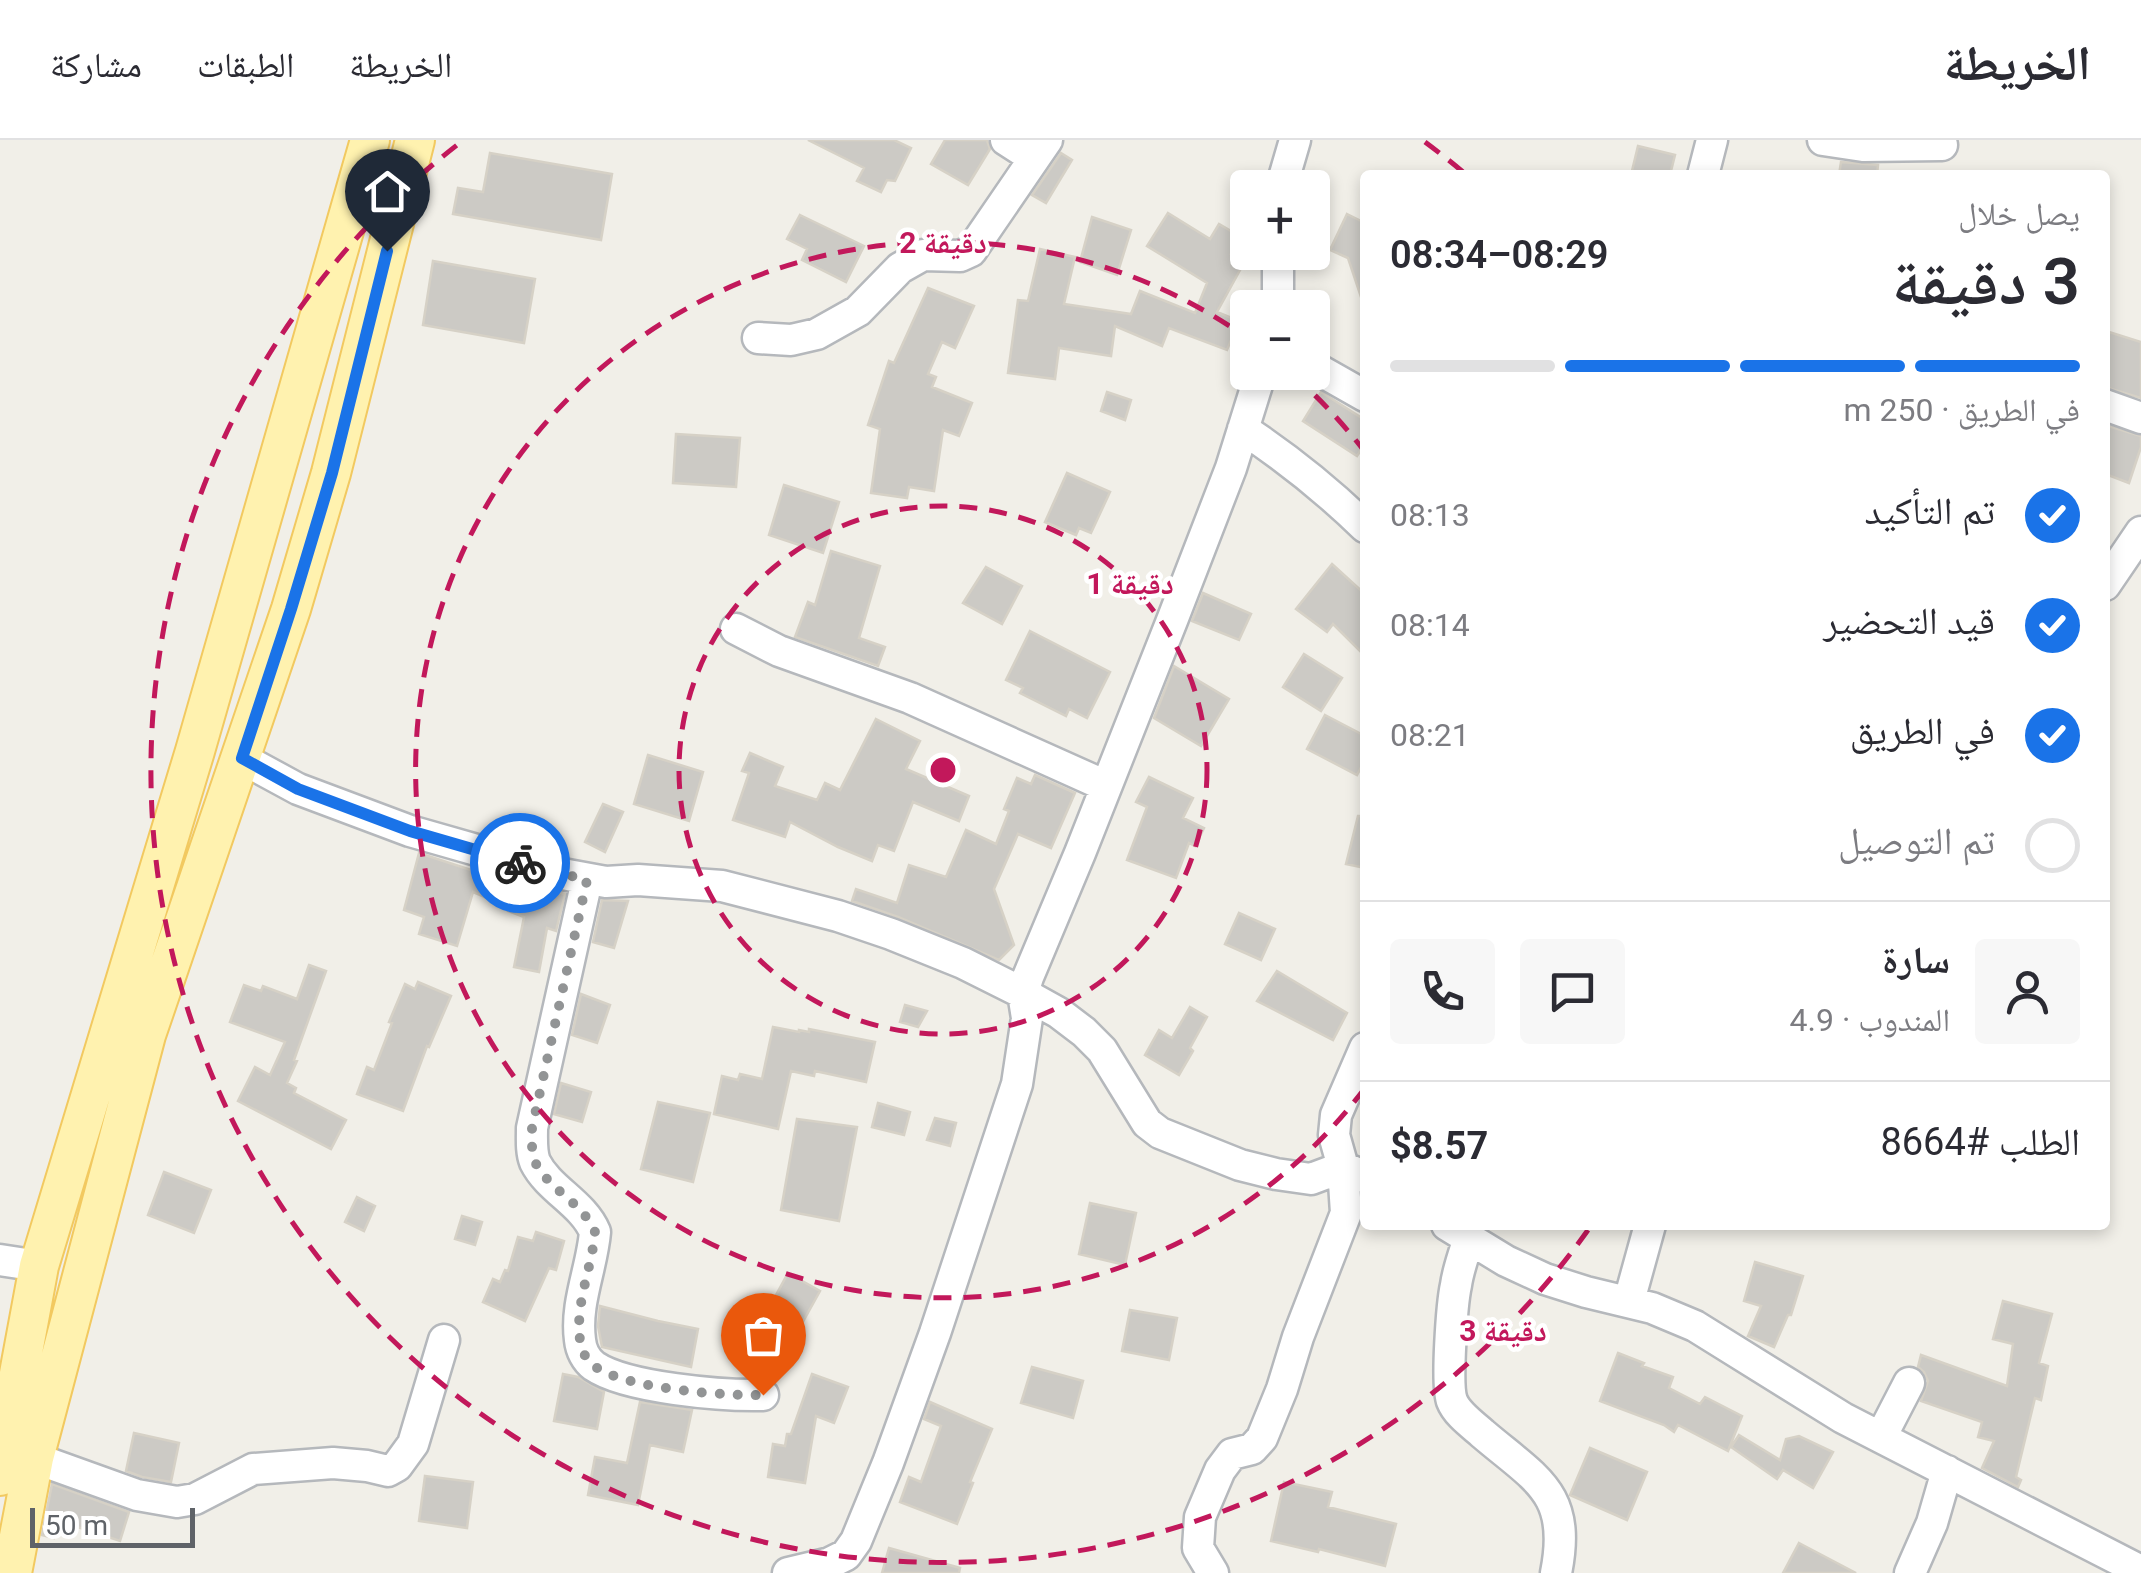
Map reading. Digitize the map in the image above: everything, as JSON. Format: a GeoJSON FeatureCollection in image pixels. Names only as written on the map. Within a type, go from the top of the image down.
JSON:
{"type":"FeatureCollection","features":[{"type":"Feature","properties":{"kind":"main road"},"geometry":{"type":"LineString","coordinates":[[0,1476],[39,1266],[195,751],[370,140]]}},
{"type":"Feature","properties":{"kind":"main road"},"geometry":{"type":"LineString","coordinates":[[12,1573],[34,1458],[146,1035],[242,758],[332,473],[415,140]]}},
{"type":"Feature","properties":{"kind":"street"},"geometry":{"type":"LineString","coordinates":[[758,338],[791,340],[817,334],[858,310],[900,268],[923,255],[960,256],[970,251],[1041,149],[1006,140]]}},
{"type":"Feature","properties":{"kind":"street"},"geometry":{"type":"LineString","coordinates":[[1286,170],[1295,140]]}},
{"type":"Feature","properties":{"kind":"street"},"geometry":{"type":"LineString","coordinates":[[1703,170],[1712,140]]}},
{"type":"Feature","properties":{"kind":"street"},"geometry":{"type":"LineString","coordinates":[[1823,140],[1940,153]]}},
{"type":"Feature","properties":{"kind":"street"},"geometry":{"type":"LineString","coordinates":[[1330,376],[1360,393]]}},
{"type":"Feature","properties":{"kind":"street"},"geometry":{"type":"LineString","coordinates":[[788,1573],[846,1555],[856,1541],[888,1463],[1017,1084],[1027,1018],[1023,993],[1231,468],[1255,390]]}},
{"type":"Feature","properties":{"kind":"street"},"geometry":{"type":"LineString","coordinates":[[2110,407],[2141,418]]}},
{"type":"Feature","properties":{"kind":"street"},"geometry":{"type":"LineString","coordinates":[[1243,429],[1332,494],[1360,523]]}},
{"type":"Feature","properties":{"kind":"street"},"geometry":{"type":"LineString","coordinates":[[2110,578],[2141,532]]}},
{"type":"Feature","properties":{"kind":"street"},"geometry":{"type":"LineString","coordinates":[[736,629],[779,651],[910,698],[1106,786]]}},
{"type":"Feature","properties":{"kind":"street"},"geometry":{"type":"LineString","coordinates":[[242,758],[298,789],[410,831],[587,880],[722,886],[890,934],[963,964],[1059,1013],[1102,1050],[1147,1124],[1160,1133],[1240,1165],[1276,1174],[1311,1179],[1354,1172]]}},
{"type":"Feature","properties":{"kind":"street"},"geometry":{"type":"LineString","coordinates":[[587,880],[532,1128],[533,1158],[546,1177],[590,1220],[595,1232],[579,1310],[584,1356],[591,1364],[629,1380],[684,1390],[763,1395]]}},
{"type":"Feature","properties":{"kind":"street"},"geometry":{"type":"LineString","coordinates":[[1214,1573],[1198,1548],[1200,1517],[1220,1470],[1232,1454],[1252,1448],[1262,1438],[1346,1213],[1354,1172],[1334,1135],[1336,1115],[1360,1060]]}},
{"type":"Feature","properties":{"kind":"street"},"geometry":{"type":"LineString","coordinates":[[1629,1301],[1649,1230]]}},
{"type":"Feature","properties":{"kind":"street"},"geometry":{"type":"LineString","coordinates":[[1556,1573],[1559,1526],[1554,1502],[1534,1476],[1467,1420],[1452,1401],[1449,1378],[1458,1232],[1506,1262],[1545,1279],[1629,1301],[1696,1326],[1881,1437],[2141,1570]]}},
{"type":"Feature","properties":{"kind":"street"},"geometry":{"type":"LineString","coordinates":[[0,1260],[39,1266]]}},
{"type":"Feature","properties":{"kind":"street"},"geometry":{"type":"LineString","coordinates":[[34,1458],[137,1495],[178,1502],[253,1470],[333,1463],[388,1470],[398,1466],[412,1444],[444,1340]]}},
{"type":"Feature","properties":{"kind":"street"},"geometry":{"type":"LineString","coordinates":[[1881,1437],[1908,1383]]}},
{"type":"Feature","properties":{"kind":"street"},"geometry":{"type":"LineString","coordinates":[[1910,1573],[1932,1523],[1947,1471]]}},
{"type":"Feature","properties":{"kind":"building"},"geometry":{"type":"Polygon","coordinates":[[[808,140],[894,140],[911,148],[895,181],[887,180],[881,192],[857,181],[864,168],[808,140]]]}},
{"type":"Feature","properties":{"kind":"building"},"geometry":{"type":"Polygon","coordinates":[[[945,140],[987,140],[990,149],[968,185],[931,164],[945,140]]]}},
{"type":"Feature","properties":{"kind":"building"},"geometry":{"type":"Polygon","coordinates":[[[1638,146],[1675,155],[1671,170],[1632,170],[1638,146]]]}},
{"type":"Feature","properties":{"kind":"building"},"geometry":{"type":"Polygon","coordinates":[[[490,153],[612,174],[601,240],[453,214],[458,188],[483,192],[490,153]]]}},
{"type":"Feature","properties":{"kind":"building"},"geometry":{"type":"Polygon","coordinates":[[[1061,153],[1072,160],[1046,203],[1032,195],[1061,153]]]}},
{"type":"Feature","properties":{"kind":"building"},"geometry":{"type":"Polygon","coordinates":[[[1841,162],[1878,165],[1878,170],[1840,170],[1841,162]]]}},
{"type":"Feature","properties":{"kind":"building"},"geometry":{"type":"Polygon","coordinates":[[[1168,213],[1210,239],[1219,224],[1230,230],[1230,270],[1240,270],[1217,312],[1230,317],[1227,350],[1169,328],[1162,346],[1115,326],[1111,356],[1059,348],[1055,379],[1008,373],[1018,300],[1028,301],[1040,249],[1075,257],[1064,304],[1131,314],[1140,291],[1195,313],[1207,283],[1147,246],[1168,213]]]}},
{"type":"Feature","properties":{"kind":"building"},"geometry":{"type":"Polygon","coordinates":[[[1347,214],[1360,220],[1360,294],[1348,258],[1330,250],[1347,214]]]}},
{"type":"Feature","properties":{"kind":"building"},"geometry":{"type":"Polygon","coordinates":[[[800,215],[864,246],[846,282],[802,260],[807,249],[787,239],[800,215]]]}},
{"type":"Feature","properties":{"kind":"building"},"geometry":{"type":"Polygon","coordinates":[[[1092,217],[1131,230],[1117,275],[1080,262],[1092,217]]]}},
{"type":"Feature","properties":{"kind":"building"},"geometry":{"type":"Polygon","coordinates":[[[433,261],[535,279],[524,343],[423,325],[433,261]]]}},
{"type":"Feature","properties":{"kind":"building"},"geometry":{"type":"Polygon","coordinates":[[[928,288],[974,306],[955,348],[942,342],[928,374],[936,377],[932,387],[972,403],[959,436],[943,430],[934,491],[909,487],[907,498],[871,493],[880,429],[868,425],[889,361],[894,363],[928,288]]]}},
{"type":"Feature","properties":{"kind":"building"},"geometry":{"type":"Polygon","coordinates":[[[2110,332],[2141,342],[2141,398],[2110,389],[2110,332]]]}},
{"type":"Feature","properties":{"kind":"building"},"geometry":{"type":"Polygon","coordinates":[[[1107,392],[1131,400],[1125,420],[1101,411],[1107,392]]]}},
{"type":"Feature","properties":{"kind":"building"},"geometry":{"type":"Polygon","coordinates":[[[1321,392],[1360,417],[1360,452],[1357,456],[1303,421],[1321,392]]]}},
{"type":"Feature","properties":{"kind":"building"},"geometry":{"type":"Polygon","coordinates":[[[2110,427],[2141,436],[2129,483],[2110,476],[2110,427]]]}},
{"type":"Feature","properties":{"kind":"building"},"geometry":{"type":"Polygon","coordinates":[[[676,434],[740,438],[736,487],[673,483],[676,434]]]}},
{"type":"Feature","properties":{"kind":"building"},"geometry":{"type":"Polygon","coordinates":[[[1067,473],[1110,492],[1091,533],[1079,528],[1076,535],[1045,522],[1067,473]]]}},
{"type":"Feature","properties":{"kind":"building"},"geometry":{"type":"Polygon","coordinates":[[[784,485],[839,502],[823,553],[769,535],[784,485]]]}},
{"type":"Feature","properties":{"kind":"building"},"geometry":{"type":"Polygon","coordinates":[[[831,551],[880,566],[859,638],[885,647],[878,666],[795,637],[808,602],[815,605],[831,551]]]}},
{"type":"Feature","properties":{"kind":"building"},"geometry":{"type":"Polygon","coordinates":[[[1332,564],[1360,589],[1360,651],[1333,624],[1327,632],[1296,609],[1332,564]]]}},
{"type":"Feature","properties":{"kind":"building"},"geometry":{"type":"Polygon","coordinates":[[[986,567],[1022,586],[1002,624],[963,603],[986,567]]]}},
{"type":"Feature","properties":{"kind":"building"},"geometry":{"type":"Polygon","coordinates":[[[1203,593],[1251,614],[1239,640],[1192,621],[1203,593]]]}},
{"type":"Feature","properties":{"kind":"building"},"geometry":{"type":"Polygon","coordinates":[[[1030,631],[1110,672],[1087,718],[1069,709],[1066,716],[1020,693],[1023,688],[1006,680],[1030,631]]]}},
{"type":"Feature","properties":{"kind":"building"},"geometry":{"type":"Polygon","coordinates":[[[1304,654],[1342,678],[1321,711],[1283,687],[1304,654]]]}},
{"type":"Feature","properties":{"kind":"building"},"geometry":{"type":"Polygon","coordinates":[[[1174,666],[1229,699],[1201,746],[1154,718],[1174,666]]]}},
{"type":"Feature","properties":{"kind":"building"},"geometry":{"type":"Polygon","coordinates":[[[1325,715],[1360,733],[1360,769],[1357,775],[1307,749],[1325,715]]]}},
{"type":"Feature","properties":{"kind":"building"},"geometry":{"type":"Polygon","coordinates":[[[876,719],[920,741],[906,769],[969,796],[959,821],[913,802],[894,851],[878,845],[872,861],[790,822],[785,837],[733,820],[749,773],[742,771],[750,753],[783,767],[775,786],[817,800],[825,783],[840,790],[876,719]]]}},
{"type":"Feature","properties":{"kind":"building"},"geometry":{"type":"Polygon","coordinates":[[[648,755],[703,772],[689,821],[634,804],[648,755]]]}},
{"type":"Feature","properties":{"kind":"building"},"geometry":{"type":"Polygon","coordinates":[[[1035,775],[1075,793],[1051,848],[1018,834],[994,889],[1014,945],[999,960],[852,901],[856,889],[897,903],[909,865],[946,877],[966,830],[996,844],[1017,778],[1031,784],[1035,775]]]}},
{"type":"Feature","properties":{"kind":"building"},"geometry":{"type":"Polygon","coordinates":[[[1149,777],[1193,798],[1183,818],[1204,828],[1195,846],[1189,843],[1176,878],[1127,860],[1147,807],[1136,802],[1149,777]]]}},
{"type":"Feature","properties":{"kind":"building"},"geometry":{"type":"Polygon","coordinates":[[[603,804],[623,812],[605,852],[585,842],[603,804]]]}},
{"type":"Feature","properties":{"kind":"building"},"geometry":{"type":"Polygon","coordinates":[[[1358,816],[1360,816],[1360,867],[1346,864],[1358,816]]]}},
{"type":"Feature","properties":{"kind":"building"},"geometry":{"type":"Polygon","coordinates":[[[419,853],[565,894],[556,931],[547,928],[539,972],[514,967],[524,917],[473,892],[457,946],[419,934],[424,917],[404,910],[419,853]]]}},
{"type":"Feature","properties":{"kind":"building"},"geometry":{"type":"Polygon","coordinates":[[[602,900],[628,901],[614,948],[593,942],[602,900]]]}},
{"type":"Feature","properties":{"kind":"building"},"geometry":{"type":"Polygon","coordinates":[[[1239,913],[1275,929],[1261,960],[1225,944],[1239,913]]]}},
{"type":"Feature","properties":{"kind":"building"},"geometry":{"type":"Polygon","coordinates":[[[309,965],[326,971],[287,1083],[296,1088],[294,1093],[346,1120],[331,1149],[238,1101],[255,1067],[270,1075],[285,1042],[230,1022],[244,985],[261,991],[263,986],[297,999],[309,965]]]}},
{"type":"Feature","properties":{"kind":"building"},"geometry":{"type":"Polygon","coordinates":[[[1277,971],[1347,1013],[1333,1040],[1257,1001],[1277,971]]]}},
{"type":"Feature","properties":{"kind":"building"},"geometry":{"type":"Polygon","coordinates":[[[418,982],[451,996],[403,1111],[357,1094],[367,1067],[374,1070],[405,984],[415,989],[418,982]]]}},
{"type":"Feature","properties":{"kind":"building"},"geometry":{"type":"Polygon","coordinates":[[[581,994],[610,1005],[597,1043],[572,1035],[581,994]]]}},
{"type":"Feature","properties":{"kind":"building"},"geometry":{"type":"Polygon","coordinates":[[[905,1005],[927,1011],[918,1027],[900,1022],[905,1005]]]}},
{"type":"Feature","properties":{"kind":"building"},"geometry":{"type":"Polygon","coordinates":[[[1190,1007],[1207,1017],[1179,1075],[1145,1055],[1159,1030],[1172,1038],[1190,1007]]]}},
{"type":"Feature","properties":{"kind":"building"},"geometry":{"type":"Polygon","coordinates":[[[773,1027],[799,1032],[809,1029],[875,1042],[866,1082],[815,1071],[814,1076],[791,1071],[778,1129],[714,1114],[722,1076],[738,1080],[740,1074],[762,1079],[773,1027]]]}},
{"type":"Feature","properties":{"kind":"building"},"geometry":{"type":"Polygon","coordinates":[[[561,1083],[591,1092],[582,1122],[554,1114],[561,1083]]]}},
{"type":"Feature","properties":{"kind":"building"},"geometry":{"type":"Polygon","coordinates":[[[658,1102],[710,1113],[693,1182],[641,1169],[658,1102]]]}},
{"type":"Feature","properties":{"kind":"building"},"geometry":{"type":"Polygon","coordinates":[[[878,1103],[910,1112],[904,1135],[872,1127],[878,1103]]]}},
{"type":"Feature","properties":{"kind":"building"},"geometry":{"type":"Polygon","coordinates":[[[935,1118],[956,1123],[950,1146],[927,1140],[935,1118]]]}},
{"type":"Feature","properties":{"kind":"building"},"geometry":{"type":"Polygon","coordinates":[[[797,1119],[857,1127],[839,1221],[781,1210],[797,1119]]]}},
{"type":"Feature","properties":{"kind":"building"},"geometry":{"type":"Polygon","coordinates":[[[164,1172],[211,1190],[194,1233],[148,1215],[164,1172]]]}},
{"type":"Feature","properties":{"kind":"building"},"geometry":{"type":"Polygon","coordinates":[[[357,1197],[375,1206],[364,1231],[345,1222],[357,1197]]]}},
{"type":"Feature","properties":{"kind":"building"},"geometry":{"type":"Polygon","coordinates":[[[1090,1203],[1136,1213],[1125,1265],[1079,1254],[1090,1203]]]}},
{"type":"Feature","properties":{"kind":"building"},"geometry":{"type":"Polygon","coordinates":[[[462,1216],[482,1222],[475,1245],[455,1239],[462,1216]]]}},
{"type":"Feature","properties":{"kind":"building"},"geometry":{"type":"Polygon","coordinates":[[[536,1232],[564,1241],[556,1270],[549,1268],[525,1321],[483,1302],[493,1279],[500,1282],[505,1270],[508,1271],[518,1237],[533,1241],[536,1232]]]}},
{"type":"Feature","properties":{"kind":"building"},"geometry":{"type":"Polygon","coordinates":[[[1755,1262],[1803,1276],[1791,1315],[1774,1347],[1748,1336],[1761,1306],[1744,1301],[1755,1262]]]}},
{"type":"Feature","properties":{"kind":"building"},"geometry":{"type":"Polygon","coordinates":[[[788,1273],[820,1291],[800,1327],[763,1319],[788,1273]]]}},
{"type":"Feature","properties":{"kind":"building"},"geometry":{"type":"Polygon","coordinates":[[[2003,1301],[2052,1314],[2039,1363],[2048,1366],[2041,1400],[2035,1398],[2016,1477],[2021,1480],[2018,1487],[1982,1468],[1994,1441],[1978,1437],[1982,1422],[1921,1401],[1928,1381],[1918,1367],[1921,1355],[2007,1386],[2013,1344],[1993,1339],[2003,1301]]]}},
{"type":"Feature","properties":{"kind":"building"},"geometry":{"type":"Polygon","coordinates":[[[600,1306],[698,1329],[691,1367],[602,1347],[600,1306]]]}},
{"type":"Feature","properties":{"kind":"building"},"geometry":{"type":"Polygon","coordinates":[[[1130,1310],[1177,1318],[1169,1360],[1122,1351],[1130,1310]]]}},
{"type":"Feature","properties":{"kind":"building"},"geometry":{"type":"Polygon","coordinates":[[[1618,1353],[1673,1377],[1669,1388],[1700,1404],[1705,1397],[1742,1416],[1728,1451],[1678,1425],[1674,1432],[1600,1401],[1618,1353]]]}},
{"type":"Feature","properties":{"kind":"building"},"geometry":{"type":"Polygon","coordinates":[[[1032,1367],[1083,1381],[1073,1418],[1021,1403],[1032,1367]]]}},
{"type":"Feature","properties":{"kind":"building"},"geometry":{"type":"Polygon","coordinates":[[[563,1374],[578,1377],[604,1392],[597,1429],[554,1421],[563,1374]]]}},
{"type":"Feature","properties":{"kind":"building"},"geometry":{"type":"Polygon","coordinates":[[[812,1374],[848,1387],[834,1423],[816,1416],[805,1483],[768,1477],[773,1444],[785,1446],[812,1374]]]}},
{"type":"Feature","properties":{"kind":"building"},"geometry":{"type":"Polygon","coordinates":[[[640,1402],[692,1410],[683,1452],[650,1445],[638,1505],[588,1495],[595,1457],[627,1463],[640,1402]]]}},
{"type":"Feature","properties":{"kind":"building"},"geometry":{"type":"Polygon","coordinates":[[[930,1402],[992,1429],[957,1524],[900,1502],[909,1477],[921,1482],[941,1426],[924,1419],[930,1402]]]}},
{"type":"Feature","properties":{"kind":"building"},"geometry":{"type":"Polygon","coordinates":[[[134,1433],[179,1443],[171,1482],[126,1471],[134,1433]]]}},
{"type":"Feature","properties":{"kind":"building"},"geometry":{"type":"Polygon","coordinates":[[[1739,1435],[1780,1460],[1786,1439],[1799,1436],[1833,1452],[1813,1488],[1783,1470],[1777,1479],[1731,1447],[1739,1435]]]}},
{"type":"Feature","properties":{"kind":"building"},"geometry":{"type":"Polygon","coordinates":[[[1590,1448],[1647,1472],[1627,1520],[1570,1495],[1590,1448]]]}},
{"type":"Feature","properties":{"kind":"building"},"geometry":{"type":"Polygon","coordinates":[[[425,1476],[473,1482],[467,1528],[419,1521],[425,1476]]]}},
{"type":"Feature","properties":{"kind":"building"},"geometry":{"type":"Polygon","coordinates":[[[1284,1482],[1332,1492],[1328,1507],[1396,1524],[1385,1566],[1271,1541],[1284,1482]]]}},
{"type":"Feature","properties":{"kind":"building"},"geometry":{"type":"Polygon","coordinates":[[[52,1484],[129,1512],[120,1541],[59,1521],[54,1538],[42,1535],[52,1484]]]}},
{"type":"Feature","properties":{"kind":"building"},"geometry":{"type":"Polygon","coordinates":[[[1799,1543],[1856,1573],[1783,1573],[1799,1543]]]}},
{"type":"Feature","properties":{"kind":"building"},"geometry":{"type":"Polygon","coordinates":[[[889,1548],[960,1568],[959,1573],[882,1573],[889,1548]]]}},
{"type":"Feature","properties":{"kind":"way so far"},"geometry":{"type":"LineString","coordinates":[[520,863],[587,880],[532,1128],[533,1158],[546,1177],[590,1220],[595,1232],[579,1310],[584,1356],[603,1371],[629,1380],[684,1390],[763,1395]]}},
{"type":"Feature","properties":{"kind":"route"},"geometry":{"type":"LineString","coordinates":[[387,251],[332,473],[242,758],[298,789],[410,831],[520,863]]}}]}
